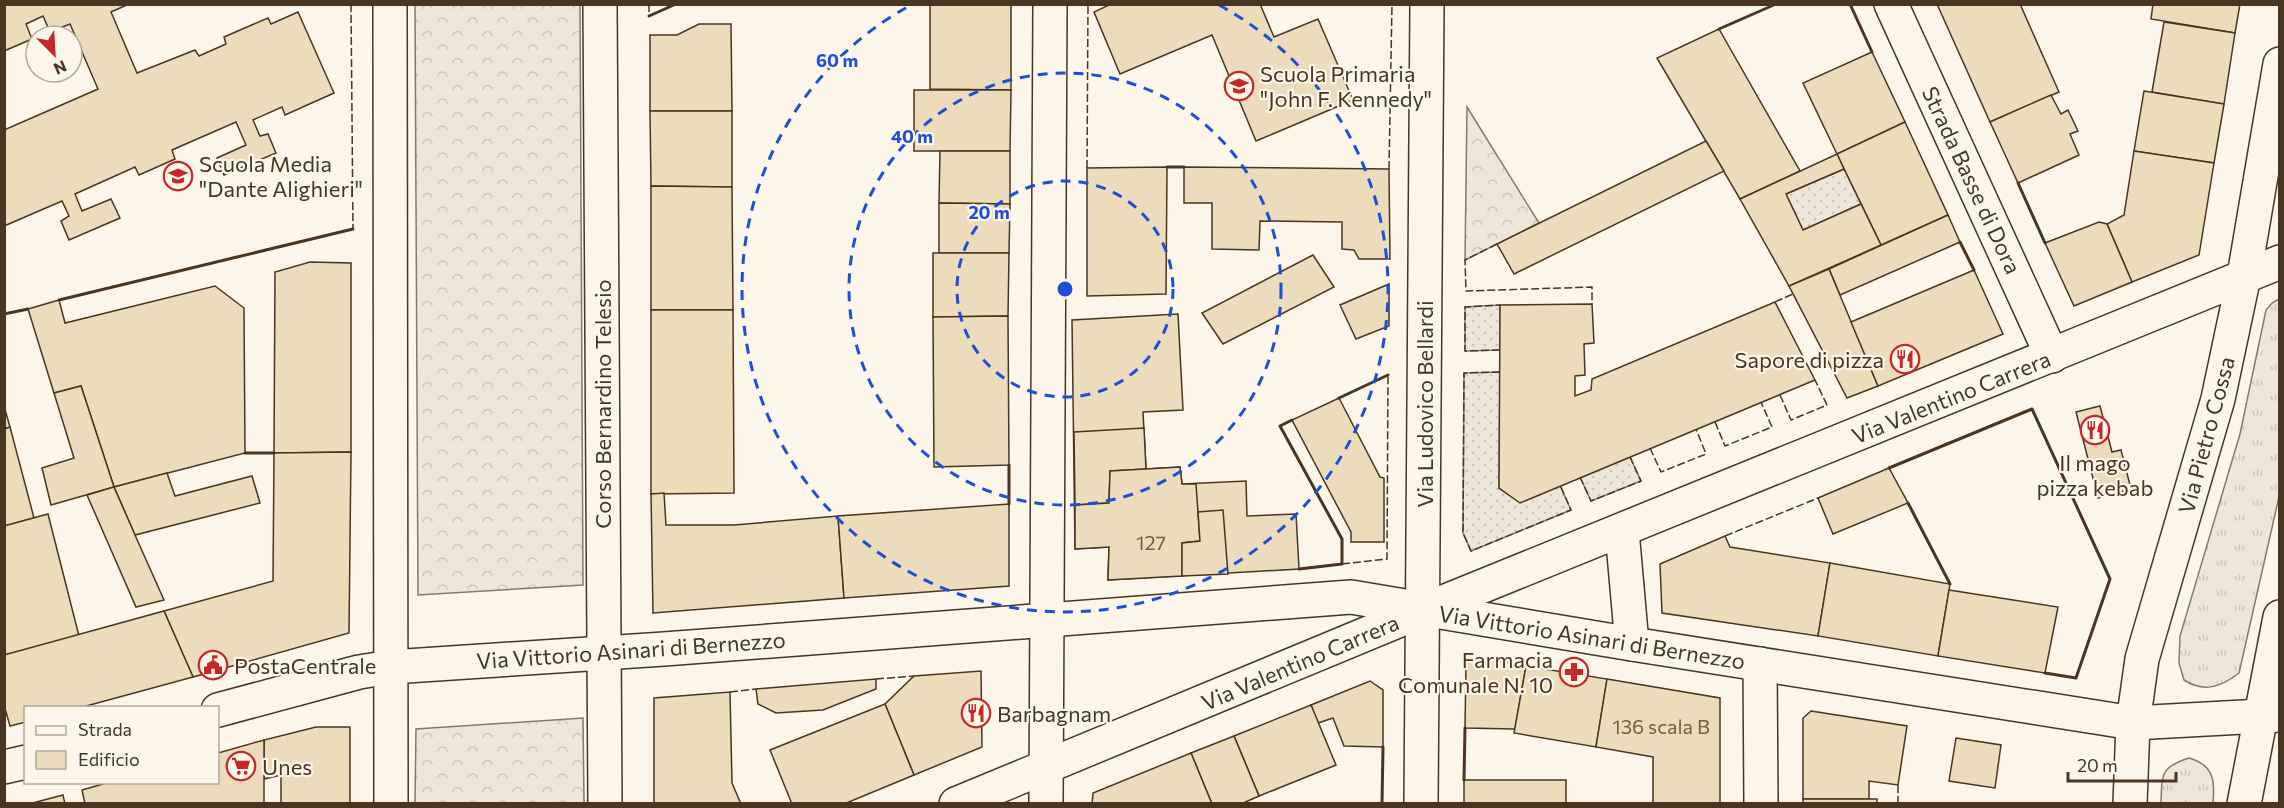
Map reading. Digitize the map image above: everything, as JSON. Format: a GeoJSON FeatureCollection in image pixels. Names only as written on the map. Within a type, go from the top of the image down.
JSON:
{"type":"FeatureCollection","features":[{"type":"Feature","properties":{"kind":"street"},"geometry":{"type":"LineString","coordinates":[[390,4],[391,804]]}},
{"type":"Feature","properties":{"kind":"street","name":"Corso Bernardino Telesio"},"geometry":{"type":"LineString","coordinates":[[600,4],[605,804]]}},
{"type":"Feature","properties":{"kind":"street"},"geometry":{"type":"LineString","coordinates":[[1046,804],[1050,4]]}},
{"type":"Feature","properties":{"kind":"street","name":"Via Ludovico Bellardi"},"geometry":{"type":"LineString","coordinates":[[1421,804],[1427,4]]}},
{"type":"Feature","properties":{"kind":"street","name":"Strada Basse di Dora"},"geometry":{"type":"LineString","coordinates":[[1891,4],[2052,356]]}},
{"type":"Feature","properties":{"kind":"street","name":"Via Pietro Cossa"},"geometry":{"type":"LineString","coordinates":[[2130,804],[2133,723],[2142,659],[2218,399],[2244,276],[2280,64]]}},
{"type":"Feature","properties":{"kind":"street","name":"Via Valentino Carrera"},"geometry":{"type":"LineString","coordinates":[[956,804],[1424,610],[2280,262]]}},
{"type":"Feature","properties":{"kind":"street"},"geometry":{"type":"LineString","coordinates":[[1622,531],[1632,644]]}},
{"type":"Feature","properties":{"kind":"street","name":"Via Vittorio Asinari di Bernezzo"},"geometry":{"type":"LineString","coordinates":[[219,710],[358,672],[391,667],[1351,597],[2133,723],[2270,716]]}},
{"type":"Feature","properties":{"kind":"street"},"geometry":{"type":"LineString","coordinates":[[2244,804],[2270,716],[2280,616]]}},
{"type":"Feature","properties":{"kind":"street"},"geometry":{"type":"LineString","coordinates":[[1760,664],[1761,804]]}},
{"type":"Feature","properties":{"kind":"street"},"geometry":{"type":"LineString","coordinates":[[4,767],[24,762]]}},
{"type":"Feature","properties":{"kind":"green space"},"geometry":{"type":"Polygon","coordinates":[[[415,5],[580,5],[583,585],[418,595],[415,5]]]}},
{"type":"Feature","properties":{"kind":"green space"},"geometry":{"type":"Polygon","coordinates":[[[1467,107],[1539,223],[1465,260],[1467,107]]]}},
{"type":"Feature","properties":{"kind":"green space"},"geometry":{"type":"Polygon","coordinates":[[[1844,169],[1861,204],[1803,230],[1786,194],[1844,169]]]}},
{"type":"Feature","properties":{"kind":"green space"},"geometry":{"type":"Polygon","coordinates":[[[2279,299],[2280,492],[2239,673],[2219,685],[2198,686],[2184,680],[2179,663],[2180,636],[2240,434],[2266,310],[2279,299]]]}},
{"type":"Feature","properties":{"kind":"green space"},"geometry":{"type":"Polygon","coordinates":[[[1500,305],[1500,350],[1465,351],[1465,307],[1500,305]]]}},
{"type":"Feature","properties":{"kind":"green space"},"geometry":{"type":"Polygon","coordinates":[[[1500,372],[1499,488],[1520,502],[1560,485],[1571,510],[1471,551],[1463,533],[1464,373],[1500,372]]]}},
{"type":"Feature","properties":{"kind":"green space"},"geometry":{"type":"Polygon","coordinates":[[[1630,457],[1641,481],[1591,501],[1580,477],[1630,457]]]}},
{"type":"Feature","properties":{"kind":"green space"},"geometry":{"type":"Polygon","coordinates":[[[583,718],[584,803],[415,803],[416,729],[583,718]]]}},
{"type":"Feature","properties":{"kind":"green space"},"geometry":{"type":"Polygon","coordinates":[[[2189,758],[2204,765],[2211,775],[2214,788],[2213,803],[2161,803],[2165,773],[2173,765],[2189,758]]]}},
{"type":"Feature","properties":{"kind":"building"},"geometry":{"type":"Polygon","coordinates":[[[4,4],[129,4],[111,12],[137,73],[195,50],[199,56],[226,44],[224,37],[268,18],[271,24],[298,12],[334,93],[285,115],[282,107],[253,120],[260,136],[268,134],[276,153],[224,175],[217,158],[246,145],[236,122],[172,150],[175,159],[139,175],[135,167],[75,194],[82,211],[111,199],[120,218],[69,240],[61,221],[69,216],[62,201],[4,226],[4,130],[98,89],[84,56],[84,24],[46,24],[43,16],[24,24],[24,42],[4,51],[4,4]]]}},
{"type":"Feature","properties":{"kind":"building"},"geometry":{"type":"Polygon","coordinates":[[[930,4],[1011,4],[1011,90],[930,89],[930,4]]]}},
{"type":"Feature","properties":{"kind":"building"},"geometry":{"type":"Polygon","coordinates":[[[1111,4],[1260,4],[1274,37],[1318,19],[1353,100],[1256,141],[1212,35],[1120,74],[1094,12],[1111,4]]]}},
{"type":"Feature","properties":{"kind":"building"},"geometry":{"type":"Polygon","coordinates":[[[1937,4],[2020,4],[2059,92],[1990,122],[1937,4]]]}},
{"type":"Feature","properties":{"kind":"building"},"geometry":{"type":"Polygon","coordinates":[[[2153,4],[2240,4],[2235,33],[2151,19],[2153,4]]]}},
{"type":"Feature","properties":{"kind":"building"},"geometry":{"type":"Polygon","coordinates":[[[2164,22],[2235,33],[2224,104],[2152,92],[2164,22]]]}},
{"type":"Feature","properties":{"kind":"building"},"geometry":{"type":"Polygon","coordinates":[[[699,24],[731,24],[732,111],[650,111],[650,35],[677,35],[699,24]]]}},
{"type":"Feature","properties":{"kind":"building"},"geometry":{"type":"Polygon","coordinates":[[[1719,29],[1800,171],[1740,199],[1657,58],[1719,29]]]}},
{"type":"Feature","properties":{"kind":"building"},"geometry":{"type":"Polygon","coordinates":[[[1872,52],[1905,122],[1837,154],[1803,83],[1872,52]]]}},
{"type":"Feature","properties":{"kind":"building"},"geometry":{"type":"Polygon","coordinates":[[[914,90],[1011,90],[1010,151],[914,151],[914,90]]]}},
{"type":"Feature","properties":{"kind":"building"},"geometry":{"type":"Polygon","coordinates":[[[2144,91],[2224,104],[2214,163],[2134,151],[2144,91]]]}},
{"type":"Feature","properties":{"kind":"building"},"geometry":{"type":"Polygon","coordinates":[[[2051,95],[2061,114],[2068,110],[2078,131],[2070,134],[2079,155],[2018,183],[1990,122],[2051,95]]]}},
{"type":"Feature","properties":{"kind":"building"},"geometry":{"type":"Polygon","coordinates":[[[650,111],[732,111],[732,187],[651,186],[650,111]]]}},
{"type":"Feature","properties":{"kind":"building"},"geometry":{"type":"Polygon","coordinates":[[[1905,122],[1948,215],[1881,245],[1837,154],[1905,122]]]}},
{"type":"Feature","properties":{"kind":"building"},"geometry":{"type":"Polygon","coordinates":[[[1706,141],[1724,171],[1514,274],[1497,244],[1706,141]]]}},
{"type":"Feature","properties":{"kind":"building"},"geometry":{"type":"Polygon","coordinates":[[[940,151],[1010,151],[1010,204],[939,203],[940,151]]]}},
{"type":"Feature","properties":{"kind":"building"},"geometry":{"type":"Polygon","coordinates":[[[2134,151],[2214,163],[2199,255],[2132,282],[2107,224],[2124,215],[2134,151]]]}},
{"type":"Feature","properties":{"kind":"building"},"geometry":{"type":"Polygon","coordinates":[[[1837,154],[1844,169],[1786,194],[1803,230],[1861,204],[1881,245],[1789,286],[1740,199],[1837,154]]]}},
{"type":"Feature","properties":{"kind":"building"},"geometry":{"type":"Polygon","coordinates":[[[1167,167],[1166,294],[1087,296],[1087,168],[1167,167]]]}},
{"type":"Feature","properties":{"kind":"building"},"geometry":{"type":"Polygon","coordinates":[[[1184,167],[1389,169],[1390,259],[1359,259],[1354,250],[1342,249],[1342,222],[1260,221],[1259,250],[1212,249],[1212,203],[1184,203],[1184,167]]]}},
{"type":"Feature","properties":{"kind":"building"},"geometry":{"type":"Polygon","coordinates":[[[651,186],[732,187],[733,310],[651,310],[651,186]]]}},
{"type":"Feature","properties":{"kind":"building"},"geometry":{"type":"Polygon","coordinates":[[[939,203],[1010,204],[1009,253],[939,253],[939,203]]]}},
{"type":"Feature","properties":{"kind":"building"},"geometry":{"type":"Polygon","coordinates":[[[1948,215],[1960,242],[1840,295],[1829,269],[1948,215]]]}},
{"type":"Feature","properties":{"kind":"building"},"geometry":{"type":"Polygon","coordinates":[[[2099,222],[2107,224],[2132,282],[2074,306],[2045,243],[2099,222]]]}},
{"type":"Feature","properties":{"kind":"building"},"geometry":{"type":"Polygon","coordinates":[[[933,253],[1009,253],[1008,316],[933,317],[933,253]]]}},
{"type":"Feature","properties":{"kind":"building"},"geometry":{"type":"Polygon","coordinates":[[[1313,255],[1334,287],[1223,344],[1202,313],[1313,255]]]}},
{"type":"Feature","properties":{"kind":"building"},"geometry":{"type":"Polygon","coordinates":[[[310,262],[351,263],[351,452],[274,453],[275,272],[310,262]]]}},
{"type":"Feature","properties":{"kind":"building"},"geometry":{"type":"Polygon","coordinates":[[[1829,269],[1878,386],[1847,398],[1789,286],[1829,269]]]}},
{"type":"Feature","properties":{"kind":"building"},"geometry":{"type":"Polygon","coordinates":[[[1974,270],[2003,334],[1878,386],[1851,322],[1974,270]]]}},
{"type":"Feature","properties":{"kind":"building"},"geometry":{"type":"Polygon","coordinates":[[[1389,284],[1389,326],[1356,339],[1340,305],[1389,284]]]}},
{"type":"Feature","properties":{"kind":"building"},"geometry":{"type":"Polygon","coordinates":[[[215,286],[244,308],[245,453],[114,487],[81,386],[54,393],[28,309],[59,300],[65,323],[215,286]]]}},
{"type":"Feature","properties":{"kind":"building"},"geometry":{"type":"Polygon","coordinates":[[[1775,302],[1815,380],[1520,503],[1499,488],[1500,305],[1592,304],[1594,343],[1584,344],[1585,375],[1575,376],[1575,396],[1591,390],[1592,379],[1775,302]]]}},
{"type":"Feature","properties":{"kind":"building"},"geometry":{"type":"Polygon","coordinates":[[[651,310],[733,310],[734,493],[651,494],[651,310]]]}},
{"type":"Feature","properties":{"kind":"building"},"geometry":{"type":"Polygon","coordinates":[[[1178,314],[1183,410],[1143,412],[1146,469],[1180,467],[1182,484],[1246,481],[1247,516],[1296,514],[1299,569],[1108,580],[1109,547],[1075,549],[1072,320],[1178,314]]]}},
{"type":"Feature","properties":{"kind":"building"},"geometry":{"type":"Polygon","coordinates":[[[1008,316],[1009,465],[934,467],[933,317],[1008,316]]]}},
{"type":"Feature","properties":{"kind":"building"},"geometry":{"type":"Polygon","coordinates":[[[81,386],[114,487],[51,505],[42,468],[74,458],[54,393],[81,386]]]}},
{"type":"Feature","properties":{"kind":"building"},"geometry":{"type":"Polygon","coordinates":[[[1339,398],[1380,477],[1384,478],[1384,542],[1351,542],[1351,532],[1292,420],[1339,398]]]}},
{"type":"Feature","properties":{"kind":"building"},"geometry":{"type":"Polygon","coordinates":[[[4,406],[10,427],[4,429],[4,406]]]}},
{"type":"Feature","properties":{"kind":"building"},"geometry":{"type":"Polygon","coordinates":[[[2100,406],[2112,452],[2121,450],[2131,489],[2098,498],[2076,412],[2100,406]]]}},
{"type":"Feature","properties":{"kind":"building"},"geometry":{"type":"Polygon","coordinates":[[[10,427],[34,518],[4,526],[4,429],[10,427]]]}},
{"type":"Feature","properties":{"kind":"building"},"geometry":{"type":"Polygon","coordinates":[[[1144,428],[1146,469],[1110,471],[1109,503],[1075,505],[1074,432],[1144,428]]]}},
{"type":"Feature","properties":{"kind":"building"},"geometry":{"type":"Polygon","coordinates":[[[351,452],[349,633],[193,677],[164,611],[273,581],[274,453],[351,452]]]}},
{"type":"Feature","properties":{"kind":"building"},"geometry":{"type":"Polygon","coordinates":[[[1180,467],[1182,484],[1196,484],[1200,541],[1182,543],[1182,576],[1108,580],[1109,547],[1075,549],[1075,505],[1109,503],[1110,471],[1180,467]]]}},
{"type":"Feature","properties":{"kind":"building"},"geometry":{"type":"Polygon","coordinates":[[[1889,468],[1908,503],[1833,534],[1818,498],[1889,468]]]}},
{"type":"Feature","properties":{"kind":"building"},"geometry":{"type":"Polygon","coordinates":[[[167,473],[175,496],[252,476],[260,503],[135,535],[114,487],[167,473]]]}},
{"type":"Feature","properties":{"kind":"building"},"geometry":{"type":"Polygon","coordinates":[[[114,487],[164,600],[136,607],[87,495],[114,487]]]}},
{"type":"Feature","properties":{"kind":"building"},"geometry":{"type":"Polygon","coordinates":[[[664,493],[666,525],[734,525],[838,516],[844,598],[653,613],[651,494],[664,493]]]}},
{"type":"Feature","properties":{"kind":"building"},"geometry":{"type":"Polygon","coordinates":[[[1009,504],[1009,586],[844,598],[838,516],[1009,504]]]}},
{"type":"Feature","properties":{"kind":"building"},"geometry":{"type":"Polygon","coordinates":[[[1223,510],[1228,574],[1182,576],[1182,543],[1200,541],[1198,512],[1223,510]]]}},
{"type":"Feature","properties":{"kind":"building"},"geometry":{"type":"Polygon","coordinates":[[[48,514],[79,636],[4,655],[4,526],[48,514]]]}},
{"type":"Feature","properties":{"kind":"building"},"geometry":{"type":"Polygon","coordinates":[[[1725,536],[1730,547],[1830,563],[1818,636],[1662,613],[1660,564],[1725,536]]]}},
{"type":"Feature","properties":{"kind":"building"},"geometry":{"type":"Polygon","coordinates":[[[1830,563],[1950,584],[1938,656],[1818,636],[1830,563]]]}},
{"type":"Feature","properties":{"kind":"building"},"geometry":{"type":"Polygon","coordinates":[[[1949,590],[2058,607],[2045,673],[1938,656],[1949,590]]]}},
{"type":"Feature","properties":{"kind":"building"},"geometry":{"type":"Polygon","coordinates":[[[164,611],[193,677],[86,706],[24,706],[24,722],[10,726],[4,705],[4,655],[164,611]]]}},
{"type":"Feature","properties":{"kind":"building"},"geometry":{"type":"Polygon","coordinates":[[[1478,657],[1526,666],[1515,729],[1465,728],[1466,664],[1478,657]]]}},
{"type":"Feature","properties":{"kind":"building"},"geometry":{"type":"Polygon","coordinates":[[[1526,666],[1607,679],[1596,747],[1514,733],[1526,666]]]}},
{"type":"Feature","properties":{"kind":"building"},"geometry":{"type":"Polygon","coordinates":[[[981,671],[982,747],[914,775],[885,704],[914,676],[981,671]]]}},
{"type":"Feature","properties":{"kind":"building"},"geometry":{"type":"Polygon","coordinates":[[[876,679],[876,689],[823,710],[776,713],[758,704],[756,689],[876,679]]]}},
{"type":"Feature","properties":{"kind":"building"},"geometry":{"type":"Polygon","coordinates":[[[1607,679],[1720,698],[1720,804],[1653,804],[1653,757],[1596,747],[1607,679]]]}},
{"type":"Feature","properties":{"kind":"building"},"geometry":{"type":"Polygon","coordinates":[[[1370,681],[1383,690],[1383,747],[1344,746],[1333,718],[1318,723],[1311,705],[1370,681]]]}},
{"type":"Feature","properties":{"kind":"building"},"geometry":{"type":"Polygon","coordinates":[[[730,692],[732,783],[741,804],[654,804],[654,698],[730,692]]]}},
{"type":"Feature","properties":{"kind":"building"},"geometry":{"type":"Polygon","coordinates":[[[885,704],[914,775],[844,804],[792,804],[770,750],[885,704]]]}},
{"type":"Feature","properties":{"kind":"building"},"geometry":{"type":"Polygon","coordinates":[[[1311,705],[1336,765],[1259,796],[1234,736],[1311,705]]]}},
{"type":"Feature","properties":{"kind":"building"},"geometry":{"type":"Polygon","coordinates":[[[1811,711],[1907,726],[1898,785],[1869,781],[1869,799],[1803,799],[1803,718],[1811,711]]]}},
{"type":"Feature","properties":{"kind":"building"},"geometry":{"type":"Polygon","coordinates":[[[316,727],[350,727],[350,804],[281,804],[281,775],[264,779],[264,740],[316,727]]]}},
{"type":"Feature","properties":{"kind":"building"},"geometry":{"type":"Polygon","coordinates":[[[1234,736],[1259,796],[1241,804],[1212,804],[1191,753],[1234,736]]]}},
{"type":"Feature","properties":{"kind":"building"},"geometry":{"type":"Polygon","coordinates":[[[1956,738],[2001,745],[1995,788],[1949,781],[1956,738]]]}},
{"type":"Feature","properties":{"kind":"building","name":"Unes"},"geometry":{"type":"Polygon","coordinates":[[[264,740],[264,804],[85,804],[82,790],[103,784],[219,784],[219,753],[264,740]]]}},
{"type":"Feature","properties":{"kind":"building"},"geometry":{"type":"Polygon","coordinates":[[[1191,753],[1212,804],[1092,804],[1093,793],[1191,753]]]}},
{"type":"Feature","properties":{"kind":"building"},"geometry":{"type":"Polygon","coordinates":[[[1464,780],[1566,780],[1566,804],[1464,804],[1464,780]]]}},
{"type":"Feature","properties":{"kind":"building"},"geometry":{"type":"Polygon","coordinates":[[[63,795],[65,804],[29,804],[63,795]]]}},
{"type":"Feature","properties":{"kind":"building"},"geometry":{"type":"Polygon","coordinates":[[[1803,799],[1877,799],[1877,804],[1803,804],[1803,799]]]}},
{"type":"Feature","properties":{"kind":"fence"},"geometry":{"type":"LineString","coordinates":[[351,4],[353,229]]}},
{"type":"Feature","properties":{"kind":"fence"},"geometry":{"type":"LineString","coordinates":[[649,4],[649,16]]}},
{"type":"Feature","properties":{"kind":"fence"},"geometry":{"type":"LineString","coordinates":[[1087,168],[1088,4]]}},
{"type":"Feature","properties":{"kind":"fence"},"geometry":{"type":"LineString","coordinates":[[1389,169],[1392,4]]}},
{"type":"Feature","properties":{"kind":"fence"},"geometry":{"type":"LineString","coordinates":[[1497,244],[1465,260],[1466,291],[1592,287],[1592,304]]}},
{"type":"Feature","properties":{"kind":"fence"},"geometry":{"type":"LineString","coordinates":[[1775,302],[1793,294]]}},
{"type":"Feature","properties":{"kind":"fence"},"geometry":{"type":"LineString","coordinates":[[1500,305],[1465,307],[1465,351],[1500,350]]}},
{"type":"Feature","properties":{"kind":"fence"},"geometry":{"type":"LineString","coordinates":[[1500,372],[1464,373],[1463,533],[1471,551],[1571,510],[1560,485]]}},
{"type":"Feature","properties":{"kind":"fence"},"geometry":{"type":"LineString","coordinates":[[1342,564],[1387,559],[1388,375]]}},
{"type":"Feature","properties":{"kind":"fence"},"geometry":{"type":"LineString","coordinates":[[1780,395],[1791,420],[1827,405],[1815,380]]}},
{"type":"Feature","properties":{"kind":"fence"},"geometry":{"type":"LineString","coordinates":[[1715,422],[1725,446],[1772,427],[1761,402]]}},
{"type":"Feature","properties":{"kind":"fence"},"geometry":{"type":"LineString","coordinates":[[1650,448],[1661,472],[1706,454],[1696,429]]}},
{"type":"Feature","properties":{"kind":"fence"},"geometry":{"type":"LineString","coordinates":[[1580,477],[1591,501],[1641,481],[1630,457]]}},
{"type":"Feature","properties":{"kind":"fence"},"geometry":{"type":"LineString","coordinates":[[1725,536],[1818,498]]}},
{"type":"Feature","properties":{"kind":"fence"},"geometry":{"type":"LineString","coordinates":[[876,679],[914,676]]}},
{"type":"Feature","properties":{"kind":"fence"},"geometry":{"type":"LineString","coordinates":[[730,692],[756,689]]}},
{"type":"Feature","properties":{"kind":"fence"},"geometry":{"type":"LineString","coordinates":[[1898,785],[1898,804]]}},
{"type":"Feature","properties":{"kind":"wall"},"geometry":{"type":"LineString","coordinates":[[649,16],[676,4]]}},
{"type":"Feature","properties":{"kind":"wall"},"geometry":{"type":"LineString","coordinates":[[1719,29],[1776,4]]}},
{"type":"Feature","properties":{"kind":"wall"},"geometry":{"type":"LineString","coordinates":[[1850,4],[1872,52]]}},
{"type":"Feature","properties":{"kind":"wall"},"geometry":{"type":"LineString","coordinates":[[1167,167],[1184,167]]}},
{"type":"Feature","properties":{"kind":"wall"},"geometry":{"type":"LineString","coordinates":[[2018,183],[2045,243]]}},
{"type":"Feature","properties":{"kind":"wall"},"geometry":{"type":"LineString","coordinates":[[59,300],[353,229]]}},
{"type":"Feature","properties":{"kind":"wall"},"geometry":{"type":"LineString","coordinates":[[1960,242],[1974,270]]}},
{"type":"Feature","properties":{"kind":"wall"},"geometry":{"type":"LineString","coordinates":[[4,314],[28,309]]}},
{"type":"Feature","properties":{"kind":"wall"},"geometry":{"type":"LineString","coordinates":[[1339,398],[1388,375]]}},
{"type":"Feature","properties":{"kind":"wall"},"geometry":{"type":"LineString","coordinates":[[1889,468],[2032,409],[2110,579],[2076,678],[2045,673]]}},
{"type":"Feature","properties":{"kind":"wall"},"geometry":{"type":"LineString","coordinates":[[1292,420],[1280,426],[1342,539],[1342,564],[1299,569]]}},
{"type":"Feature","properties":{"kind":"wall"},"geometry":{"type":"LineString","coordinates":[[245,453],[274,453]]}},
{"type":"Feature","properties":{"kind":"wall"},"geometry":{"type":"LineString","coordinates":[[1009,465],[1009,504]]}},
{"type":"Feature","properties":{"kind":"wall"},"geometry":{"type":"LineString","coordinates":[[1908,503],[1950,584]]}},
{"type":"Feature","properties":{"kind":"wall"},"geometry":{"type":"LineString","coordinates":[[1464,780],[1465,728]]}},
{"type":"Feature","properties":{"kind":"wall"},"geometry":{"type":"LineString","coordinates":[[1382,804],[1383,747]]}},
{"type":"Feature","properties":{"kind":"place","name":"Scuola Primaria \"John F. Kennedy\""},"geometry":{"type":"Point","coordinates":[1239,86]}},
{"type":"Feature","properties":{"kind":"place","name":"Scuola Media \"Dante Alighieri\""},"geometry":{"type":"Point","coordinates":[178,176]}},
{"type":"Feature","properties":{"kind":"place","name":"Sapore di pizza"},"geometry":{"type":"Point","coordinates":[1905,359]}},
{"type":"Feature","properties":{"kind":"place","name":"Il mago pizza kebab"},"geometry":{"type":"Point","coordinates":[2095,430]}},
{"type":"Feature","properties":{"kind":"place","name":"PostaCentrale"},"geometry":{"type":"Point","coordinates":[213,665]}},
{"type":"Feature","properties":{"kind":"place","name":"Farmacia Comunale N. 10"},"geometry":{"type":"Point","coordinates":[1574,672]}},
{"type":"Feature","properties":{"kind":"place","name":"Barbagnam"},"geometry":{"type":"Point","coordinates":[976,713]}},
{"type":"Feature","properties":{"kind":"place","name":"Unes"},"geometry":{"type":"Point","coordinates":[241,766]}}]}
